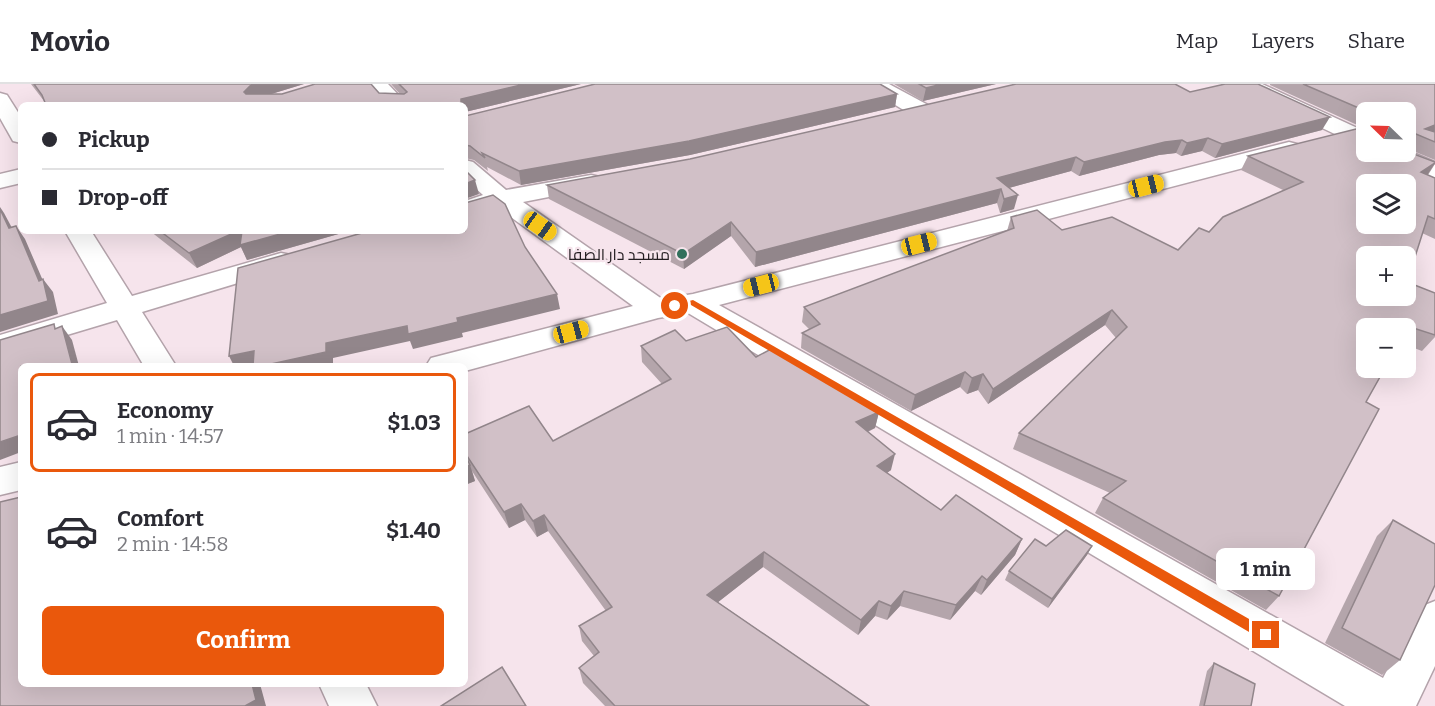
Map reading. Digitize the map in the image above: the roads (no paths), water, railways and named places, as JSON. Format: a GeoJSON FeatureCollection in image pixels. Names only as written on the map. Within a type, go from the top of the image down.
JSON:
{"type":"FeatureCollection","features":[{"type":"Feature","properties":{"kind":"street"},"geometry":{"type":"LineString","coordinates":[[377,84],[395,102]]}},
{"type":"Feature","properties":{"kind":"street"},"geometry":{"type":"LineString","coordinates":[[874,84],[932,107],[886,118]]}},
{"type":"Feature","properties":{"kind":"street"},"geometry":{"type":"LineString","coordinates":[[1245,84],[1356,136]]}},
{"type":"Feature","properties":{"kind":"street"},"geometry":{"type":"LineString","coordinates":[[0,99],[18,131]]}},
{"type":"Feature","properties":{"kind":"street"},"geometry":{"type":"LineString","coordinates":[[453,363],[657,309],[693,303],[1356,137]]}},
{"type":"Feature","properties":{"kind":"street"},"geometry":{"type":"LineString","coordinates":[[1415,162],[1435,171]]}},
{"type":"Feature","properties":{"kind":"street"},"geometry":{"type":"LineString","coordinates":[[468,170],[501,198],[657,309]]}},
{"type":"Feature","properties":{"kind":"street"},"geometry":{"type":"LineString","coordinates":[[0,181],[18,177]]}},
{"type":"Feature","properties":{"kind":"street"},"geometry":{"type":"LineString","coordinates":[[468,208],[501,198],[608,179]]}},
{"type":"Feature","properties":{"kind":"street"},"geometry":{"type":"LineString","coordinates":[[80,234],[158,363]]}},
{"type":"Feature","properties":{"kind":"street"},"geometry":{"type":"LineString","coordinates":[[0,345],[124,306],[307,254]]}},
{"type":"Feature","properties":{"kind":"street"},"geometry":{"type":"LineString","coordinates":[[693,303],[1388,706]]}},
{"type":"Feature","properties":{"kind":"street"},"geometry":{"type":"LineString","coordinates":[[0,481],[18,477]]}},
{"type":"Feature","properties":{"kind":"street"},"geometry":{"type":"LineString","coordinates":[[1393,706],[1435,620]]}},
{"type":"Feature","properties":{"kind":"street"},"geometry":{"type":"LineString","coordinates":[[343,687],[354,706]]}},
{"type":"Feature","properties":{"kind":"place","name":"مسجد دار الصفا"},"geometry":{"type":"Point","coordinates":[682,254]}}]}
